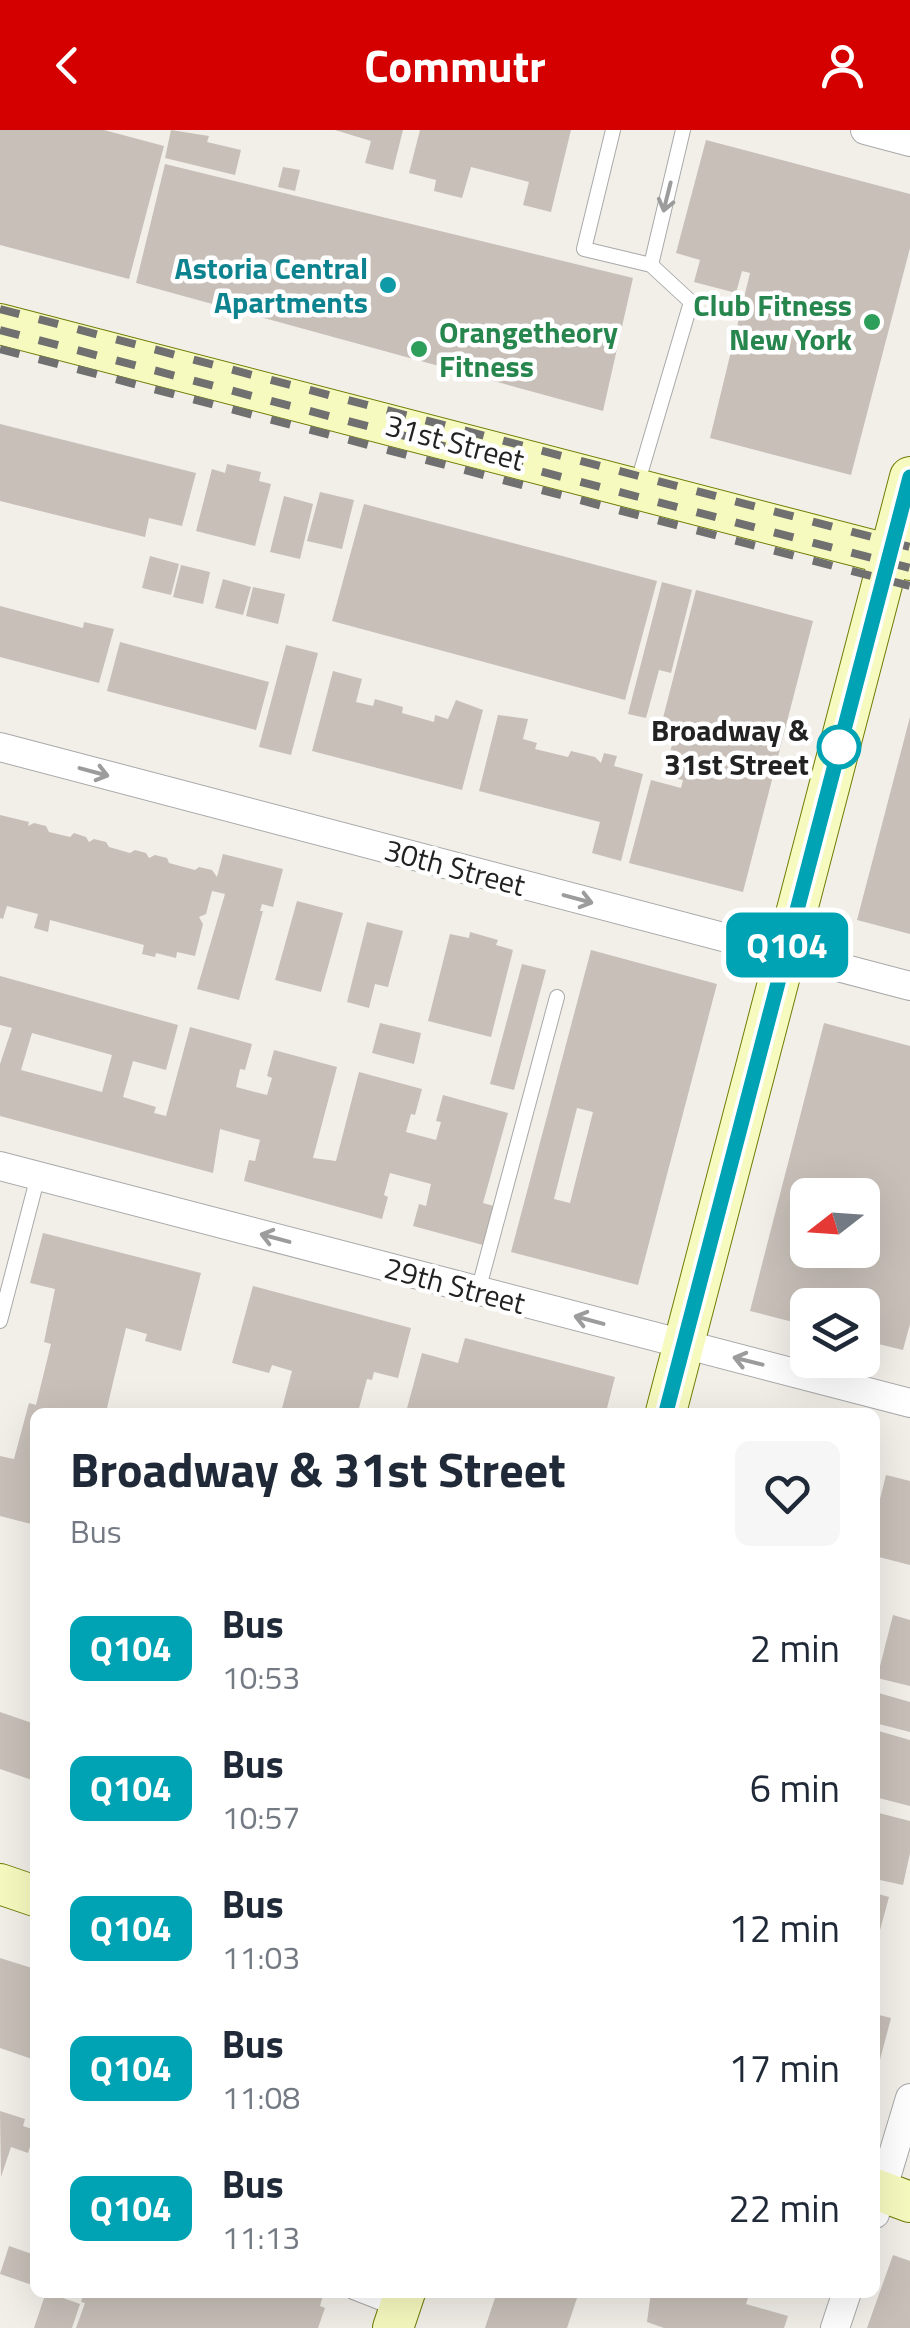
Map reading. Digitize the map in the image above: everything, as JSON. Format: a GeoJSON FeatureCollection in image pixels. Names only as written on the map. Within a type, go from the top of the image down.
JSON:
{"type":"FeatureCollection","features":[{"type":"Feature","properties":{"kind":"main road","name":"31st Street"},"geometry":{"type":"LineString","coordinates":[[0,324],[900,557]]}},
{"type":"Feature","properties":{"kind":"main road"},"geometry":{"type":"LineString","coordinates":[[667,1408],[785,954],[900,557],[910,477]]}},
{"type":"Feature","properties":{"kind":"main road"},"geometry":{"type":"LineString","coordinates":[[0,1884],[30,1894]]}},
{"type":"Feature","properties":{"kind":"street"},"geometry":{"type":"LineString","coordinates":[[866,130],[910,142]]}},
{"type":"Feature","properties":{"kind":"street","name":"30th Street"},"geometry":{"type":"LineString","coordinates":[[0,747],[910,986]]}},
{"type":"Feature","properties":{"kind":"street","name":"29th Street"},"geometry":{"type":"LineString","coordinates":[[0,1166],[910,1403]]}},
{"type":"Feature","properties":{"kind":"street"},"geometry":{"type":"LineString","coordinates":[[886,2199],[910,2098]]}},
{"type":"Feature","properties":{"kind":"street"},"geometry":{"type":"LineString","coordinates":[[835,2328],[845,2298]]}},
{"type":"Feature","properties":{"kind":"lane"},"geometry":{"type":"LineString","coordinates":[[613,130],[584,248],[651,265],[692,302],[636,489]]}},
{"type":"Feature","properties":{"kind":"lane"},"geometry":{"type":"LineString","coordinates":[[651,265],[683,130]]}},
{"type":"Feature","properties":{"kind":"lane"},"geometry":{"type":"LineString","coordinates":[[478,1291],[558,998]]}},
{"type":"Feature","properties":{"kind":"lane"},"geometry":{"type":"LineString","coordinates":[[0,1321],[38,1176]]}},
{"type":"Feature","properties":{"kind":"lane"},"geometry":{"type":"LineString","coordinates":[[368,2298],[399,2310]]}},
{"type":"Feature","properties":{"kind":"building"},"geometry":{"type":"Polygon","coordinates":[[[0,130],[104,130],[164,146],[129,279],[0,245],[0,130]]]}},
{"type":"Feature","properties":{"kind":"building"},"geometry":{"type":"Polygon","coordinates":[[[171,130],[209,136],[207,142],[241,150],[235,175],[165,158],[171,130]]]}},
{"type":"Feature","properties":{"kind":"building"},"geometry":{"type":"Polygon","coordinates":[[[335,130],[403,130],[393,170],[365,163],[371,141],[335,130]]]}},
{"type":"Feature","properties":{"kind":"building"},"geometry":{"type":"Polygon","coordinates":[[[420,130],[571,130],[551,212],[523,205],[529,182],[471,167],[462,198],[434,191],[436,180],[409,173],[420,130]]]}},
{"type":"Feature","properties":{"kind":"building"},"geometry":{"type":"Polygon","coordinates":[[[706,140],[910,194],[910,248],[851,475],[710,438],[750,273],[742,271],[736,293],[694,282],[700,260],[676,253],[706,140]]]}},
{"type":"Feature","properties":{"kind":"building","name":"Astoria Central Apartments"},"geometry":{"type":"Polygon","coordinates":[[[165,164],[633,278],[603,411],[136,283],[165,164]]]}},
{"type":"Feature","properties":{"kind":"building"},"geometry":{"type":"Polygon","coordinates":[[[283,167],[300,170],[295,191],[278,187],[283,167]]]}},
{"type":"Feature","properties":{"kind":"building"},"geometry":{"type":"Polygon","coordinates":[[[0,424],[196,473],[182,526],[149,518],[145,537],[0,501],[0,424]]]}},
{"type":"Feature","properties":{"kind":"building"},"geometry":{"type":"Polygon","coordinates":[[[227,464],[261,472],[259,481],[271,484],[255,546],[196,531],[212,469],[225,473],[227,464]]]}},
{"type":"Feature","properties":{"kind":"building"},"geometry":{"type":"Polygon","coordinates":[[[320,492],[354,500],[342,549],[307,541],[320,492]]]}},
{"type":"Feature","properties":{"kind":"building"},"geometry":{"type":"Polygon","coordinates":[[[284,496],[313,504],[300,559],[270,552],[284,496]]]}},
{"type":"Feature","properties":{"kind":"building"},"geometry":{"type":"Polygon","coordinates":[[[364,504],[657,581],[625,700],[332,621],[364,504]]]}},
{"type":"Feature","properties":{"kind":"building"},"geometry":{"type":"Polygon","coordinates":[[[150,556],[179,564],[171,595],[142,588],[150,556]]]}},
{"type":"Feature","properties":{"kind":"building"},"geometry":{"type":"Polygon","coordinates":[[[181,565],[210,572],[203,604],[173,597],[181,565]]]}},
{"type":"Feature","properties":{"kind":"building"},"geometry":{"type":"Polygon","coordinates":[[[223,579],[251,587],[243,615],[215,608],[223,579]]]}},
{"type":"Feature","properties":{"kind":"building"},"geometry":{"type":"Polygon","coordinates":[[[662,582],[692,590],[671,673],[659,670],[646,718],[628,714],[662,582]]]}},
{"type":"Feature","properties":{"kind":"building"},"geometry":{"type":"Polygon","coordinates":[[[253,587],[285,594],[278,624],[246,616],[253,587]]]}},
{"type":"Feature","properties":{"kind":"building"},"geometry":{"type":"Polygon","coordinates":[[[696,590],[813,621],[743,892],[629,863],[651,780],[681,788],[683,780],[664,776],[672,745],[657,741],[696,590]]]}},
{"type":"Feature","properties":{"kind":"building"},"geometry":{"type":"Polygon","coordinates":[[[0,606],[83,628],[84,622],[114,629],[99,683],[0,657],[0,606]]]}},
{"type":"Feature","properties":{"kind":"building"},"geometry":{"type":"Polygon","coordinates":[[[120,642],[269,682],[256,730],[107,691],[120,642]]]}},
{"type":"Feature","properties":{"kind":"building"},"geometry":{"type":"Polygon","coordinates":[[[286,645],[318,653],[291,755],[259,747],[286,645]]]}},
{"type":"Feature","properties":{"kind":"building"},"geometry":{"type":"Polygon","coordinates":[[[333,671],[362,679],[356,702],[373,706],[375,699],[403,707],[402,713],[434,722],[435,715],[448,719],[456,700],[483,710],[462,790],[312,751],[333,671]]]}},
{"type":"Feature","properties":{"kind":"building"},"geometry":{"type":"Polygon","coordinates":[[[498,715],[528,719],[523,739],[537,743],[535,749],[568,757],[571,751],[595,757],[601,763],[604,753],[617,756],[614,766],[643,774],[621,861],[592,853],[600,822],[479,791],[498,715]]]}},
{"type":"Feature","properties":{"kind":"building"},"geometry":{"type":"Polygon","coordinates":[[[910,717],[910,934],[857,920],[910,717]]]}},
{"type":"Feature","properties":{"kind":"building"},"geometry":{"type":"Polygon","coordinates":[[[0,815],[29,822],[28,826],[46,826],[49,832],[70,837],[74,833],[89,842],[94,839],[130,853],[146,853],[149,858],[167,858],[169,863],[195,870],[212,870],[217,877],[223,854],[283,869],[273,907],[262,904],[239,1000],[197,989],[225,894],[212,891],[206,914],[199,917],[203,924],[195,956],[177,952],[176,958],[142,954],[144,945],[50,920],[48,932],[34,928],[38,914],[7,906],[3,919],[0,918],[0,815]]]}},
{"type":"Feature","properties":{"kind":"building"},"geometry":{"type":"Polygon","coordinates":[[[297,901],[343,913],[321,992],[275,980],[297,901]]]}},
{"type":"Feature","properties":{"kind":"building"},"geometry":{"type":"Polygon","coordinates":[[[367,922],[403,931],[388,987],[375,984],[369,1008],[347,1002],[367,922]]]}},
{"type":"Feature","properties":{"kind":"building"},"geometry":{"type":"Polygon","coordinates":[[[470,932],[498,940],[496,945],[513,950],[491,1037],[428,1021],[450,934],[469,938],[470,932]]]}},
{"type":"Feature","properties":{"kind":"building"},"geometry":{"type":"Polygon","coordinates":[[[591,950],[717,984],[638,1285],[511,1252],[591,950]],[[577,1108],[554,1199],[570,1203],[593,1112],[577,1108]]]}},
{"type":"Feature","properties":{"kind":"building"},"geometry":{"type":"Polygon","coordinates":[[[522,964],[546,970],[514,1090],[490,1084],[522,964]]]}},
{"type":"Feature","properties":{"kind":"building"},"geometry":{"type":"Polygon","coordinates":[[[0,976],[178,1025],[166,1070],[133,1061],[123,1097],[156,1107],[154,1113],[166,1116],[190,1027],[252,1044],[236,1087],[267,1095],[274,1050],[337,1067],[313,1158],[336,1161],[359,1072],[422,1089],[406,1132],[436,1140],[443,1095],[508,1113],[483,1203],[494,1206],[483,1245],[413,1226],[419,1204],[426,1206],[431,1184],[390,1173],[382,1219],[244,1181],[260,1140],[220,1129],[213,1173],[0,1116],[0,1064],[12,1028],[0,1025],[0,976]],[[32,1033],[21,1070],[102,1092],[112,1055],[32,1033]]]}},
{"type":"Feature","properties":{"kind":"building"},"geometry":{"type":"Polygon","coordinates":[[[380,1023],[421,1033],[414,1064],[372,1053],[380,1023]]]}},
{"type":"Feature","properties":{"kind":"building"},"geometry":{"type":"Polygon","coordinates":[[[824,1023],[910,1046],[910,1324],[903,1350],[880,1344],[880,1288],[790,1288],[790,1321],[750,1311],[824,1023]]]}},
{"type":"Feature","properties":{"kind":"building"},"geometry":{"type":"Polygon","coordinates":[[[43,1233],[201,1273],[181,1351],[145,1341],[147,1334],[126,1328],[107,1408],[30,1408],[30,1524],[0,1516],[0,1456],[14,1459],[29,1403],[36,1405],[51,1344],[44,1342],[55,1289],[30,1283],[43,1233]]]}},
{"type":"Feature","properties":{"kind":"building"},"geometry":{"type":"Polygon","coordinates":[[[253,1286],[411,1328],[398,1378],[374,1372],[372,1380],[367,1379],[359,1408],[282,1408],[292,1371],[272,1365],[269,1373],[232,1363],[253,1286]]]}},
{"type":"Feature","properties":{"kind":"building"},"geometry":{"type":"Polygon","coordinates":[[[465,1338],[615,1377],[607,1408],[407,1408],[422,1353],[458,1363],[465,1338]]]}},
{"type":"Feature","properties":{"kind":"building"},"geometry":{"type":"Polygon","coordinates":[[[886,1475],[910,1481],[910,1565],[880,1557],[880,1499],[886,1475]]]}},
{"type":"Feature","properties":{"kind":"building"},"geometry":{"type":"Polygon","coordinates":[[[893,1615],[910,1620],[910,1686],[880,1679],[893,1615]]]}},
{"type":"Feature","properties":{"kind":"building"},"geometry":{"type":"Polygon","coordinates":[[[880,1693],[910,1702],[910,1732],[880,1724],[880,1693]]]}},
{"type":"Feature","properties":{"kind":"building"},"geometry":{"type":"Polygon","coordinates":[[[0,1712],[30,1722],[30,1779],[0,1769],[0,1712]]]}},
{"type":"Feature","properties":{"kind":"building"},"geometry":{"type":"Polygon","coordinates":[[[880,1731],[910,1740],[910,1806],[880,1798],[880,1731]]]}},
{"type":"Feature","properties":{"kind":"building"},"geometry":{"type":"Polygon","coordinates":[[[880,1813],[910,1821],[910,1853],[903,1885],[880,1880],[880,1813]]]}},
{"type":"Feature","properties":{"kind":"building"},"geometry":{"type":"Polygon","coordinates":[[[880,1894],[889,1897],[880,1930],[880,1894]]]}},
{"type":"Feature","properties":{"kind":"building"},"geometry":{"type":"Polygon","coordinates":[[[0,1958],[30,1967],[30,2058],[0,2048],[0,1958]]]}},
{"type":"Feature","properties":{"kind":"building"},"geometry":{"type":"Polygon","coordinates":[[[880,2015],[891,2018],[880,2060],[880,2015]]]}},
{"type":"Feature","properties":{"kind":"building"},"geometry":{"type":"Polygon","coordinates":[[[0,2111],[25,2119],[23,2126],[30,2128],[28,2153],[11,2147],[1,2177],[0,2111]]]}},
{"type":"Feature","properties":{"kind":"building"},"geometry":{"type":"Polygon","coordinates":[[[9,2246],[30,2253],[30,2284],[0,2274],[9,2246]]]}},
{"type":"Feature","properties":{"kind":"building"},"geometry":{"type":"Polygon","coordinates":[[[893,2255],[910,2261],[910,2328],[867,2328],[893,2255]]]}},
{"type":"Feature","properties":{"kind":"building"},"geometry":{"type":"Polygon","coordinates":[[[44,2298],[63,2298],[80,2304],[72,2328],[34,2328],[44,2298]]]}},
{"type":"Feature","properties":{"kind":"building"},"geometry":{"type":"Polygon","coordinates":[[[82,2298],[322,2298],[320,2306],[325,2308],[318,2328],[76,2328],[85,2303],[81,2302],[82,2298]]]}},
{"type":"Feature","properties":{"kind":"building"},"geometry":{"type":"Polygon","coordinates":[[[495,2298],[577,2298],[567,2328],[485,2328],[495,2298]]]}},
{"type":"Feature","properties":{"kind":"building"},"geometry":{"type":"Polygon","coordinates":[[[650,2298],[748,2298],[746,2304],[788,2316],[784,2328],[664,2328],[647,2322],[650,2298]]]}},
{"type":"Feature","properties":{"kind":"railway"},"geometry":{"type":"LineString","coordinates":[[0,309],[910,547]]}},
{"type":"Feature","properties":{"kind":"railway"},"geometry":{"type":"LineString","coordinates":[[0,330],[910,568]]}},
{"type":"Feature","properties":{"kind":"railway"},"geometry":{"type":"LineString","coordinates":[[0,349],[910,586]]}},
{"type":"Feature","properties":{"kind":"bus line","name":"Q104"},"geometry":{"type":"LineString","coordinates":[[667,1408],[910,477]]}},
{"type":"Feature","properties":{"kind":"place","name":"Astoria Central Apartments"},"geometry":{"type":"Point","coordinates":[388,285]}},
{"type":"Feature","properties":{"kind":"place","name":"Club Fitness New York"},"geometry":{"type":"Point","coordinates":[872,322]}},
{"type":"Feature","properties":{"kind":"place","name":"Orangetheory Fitness"},"geometry":{"type":"Point","coordinates":[419,349]}},
{"type":"Feature","properties":{"kind":"place","name":"Broadway & 31st Street"},"geometry":{"type":"Point","coordinates":[839,747]}}]}
